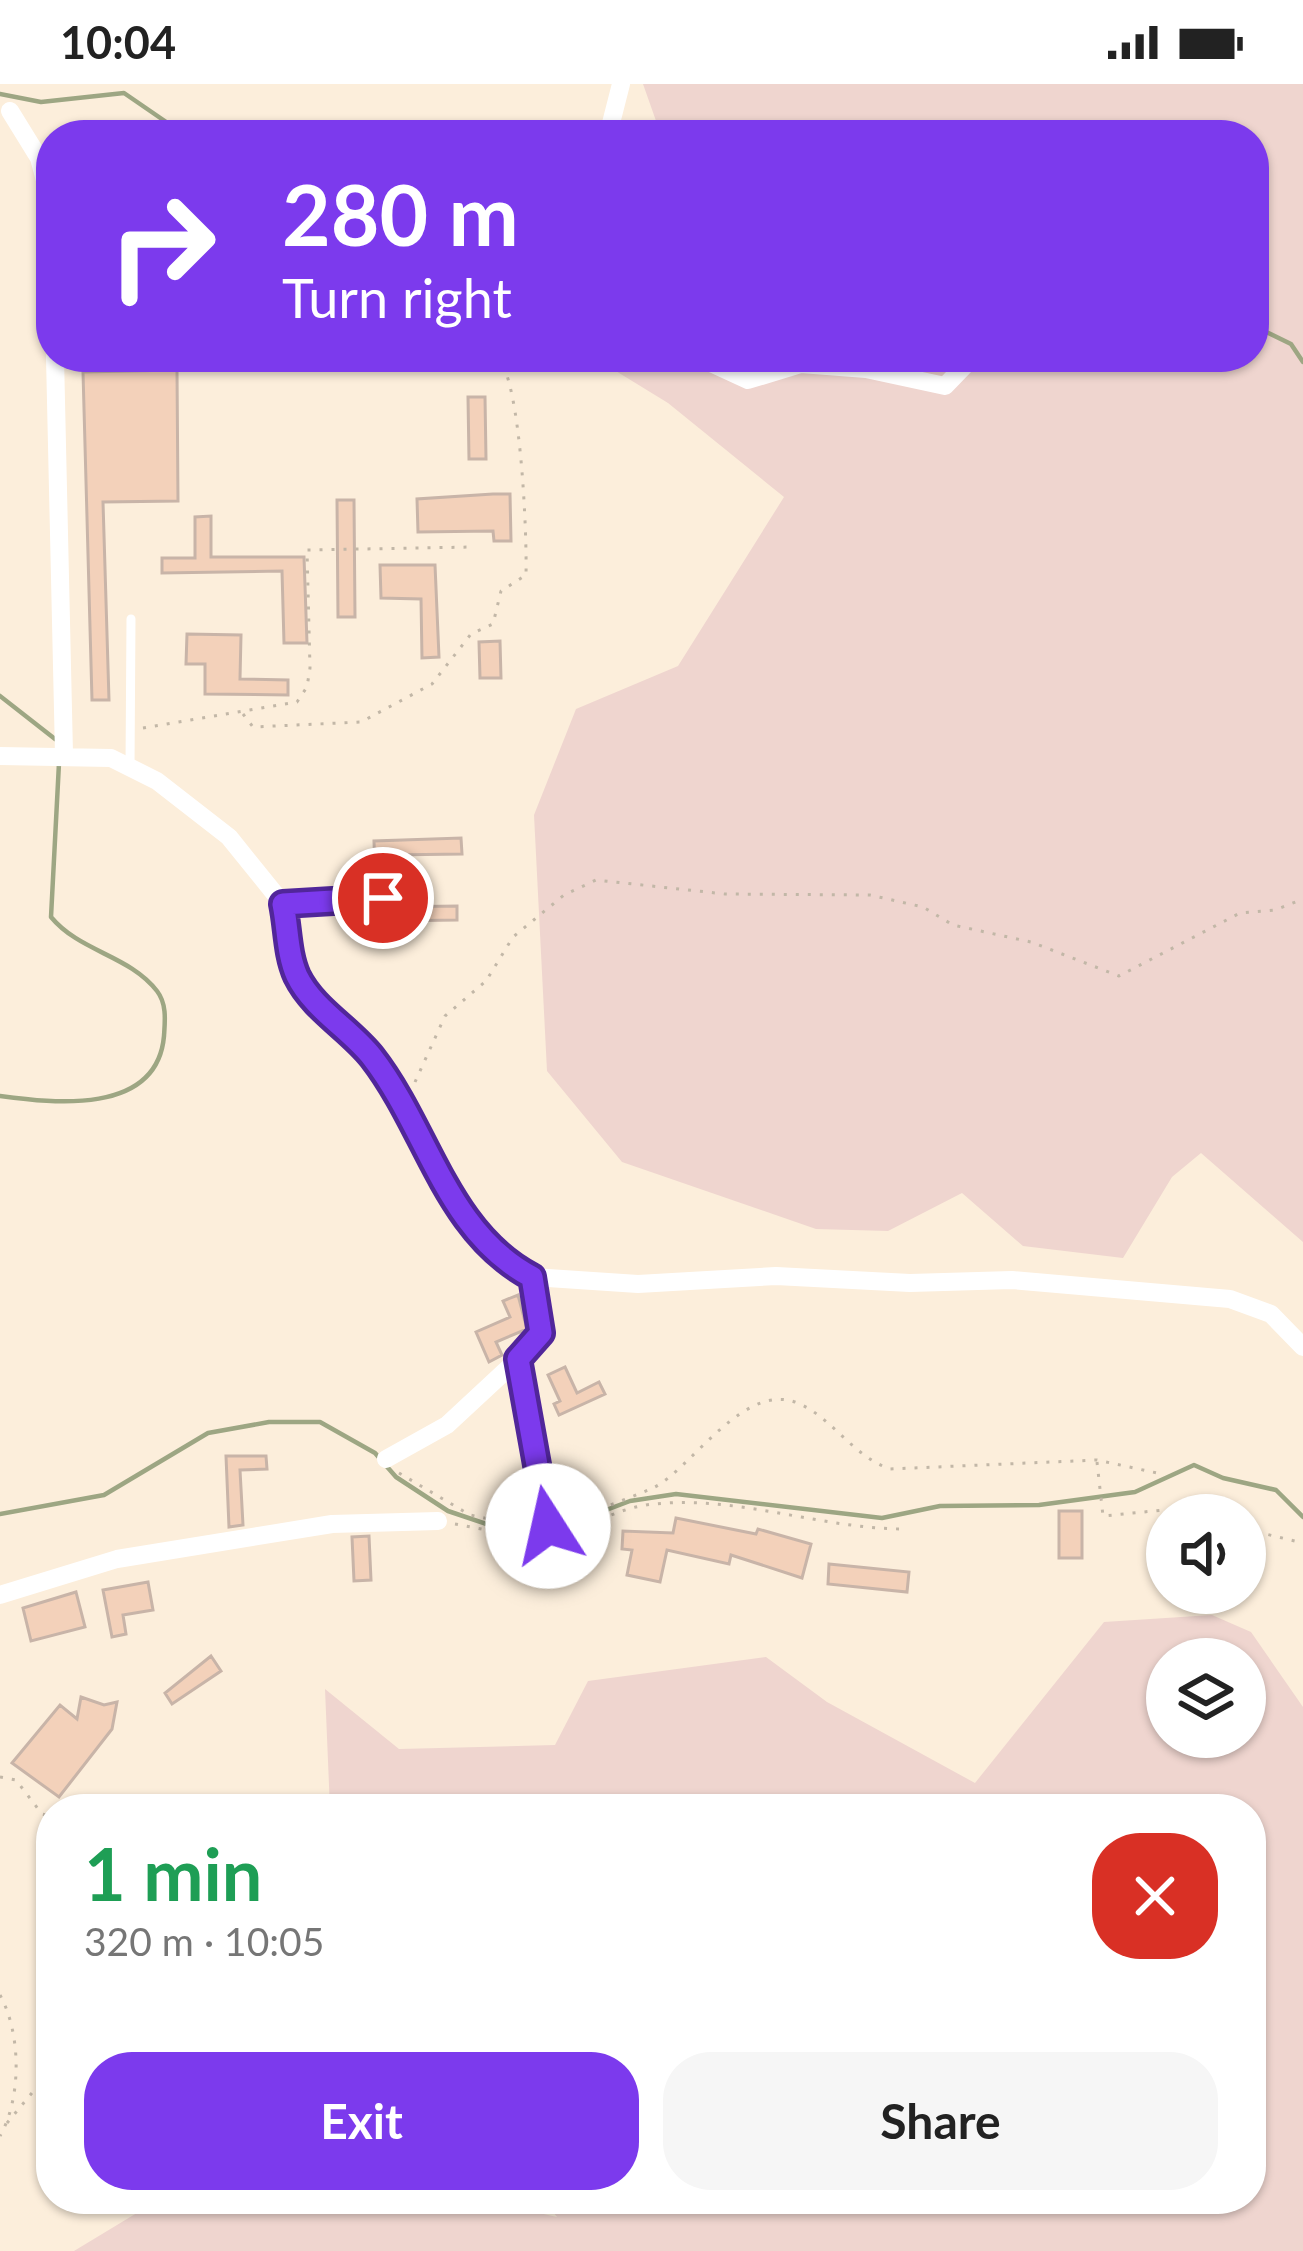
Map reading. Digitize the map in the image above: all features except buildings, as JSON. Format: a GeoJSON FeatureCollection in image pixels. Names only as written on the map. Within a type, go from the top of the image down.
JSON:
{"type":"FeatureCollection","features":[{"type":"Feature","properties":{"kind":"street"},"geometry":{"type":"LineString","coordinates":[[612,120],[621,84]]}},
{"type":"Feature","properties":{"kind":"street"},"geometry":{"type":"LineString","coordinates":[[10,111],[36,153]]}},
{"type":"Feature","properties":{"kind":"street"},"geometry":{"type":"LineString","coordinates":[[55,372],[64,754]]}},
{"type":"Feature","properties":{"kind":"street"},"geometry":{"type":"LineString","coordinates":[[731,372],[748,380],[774,372]]}},
{"type":"Feature","properties":{"kind":"street"},"geometry":{"type":"LineString","coordinates":[[880,372],[945,386],[959,372]]}},
{"type":"Feature","properties":{"kind":"street"},"geometry":{"type":"LineString","coordinates":[[0,756],[64,754],[130,766],[206,816],[283,904],[298,980],[356,1038],[403,1100],[458,1210],[515,1268],[532,1277],[638,1284],[776,1276],[910,1283],[1012,1280],[1229,1299],[1271,1314],[1303,1347]]}},
{"type":"Feature","properties":{"kind":"street"},"geometry":{"type":"LineString","coordinates":[[386,1459],[447,1425],[541,1333],[532,1277]]}},
{"type":"Feature","properties":{"kind":"street"},"geometry":{"type":"LineString","coordinates":[[518,1359],[548,1535]]}},
{"type":"Feature","properties":{"kind":"street"},"geometry":{"type":"LineString","coordinates":[[0,1595],[117,1559],[332,1524],[438,1521]]}},
{"type":"Feature","properties":{"kind":"lane"},"geometry":{"type":"LineString","coordinates":[[130,766],[131,619]]}},
{"type":"Feature","properties":{"kind":"lane"},"geometry":{"type":"LineString","coordinates":[[283,904],[383,898]]}},
{"type":"Feature","properties":{"kind":"path"},"geometry":{"type":"LineString","coordinates":[[243,714],[254,727],[361,722],[432,684],[471,634],[493,624],[502,591],[526,574],[514,383],[507,372]]}},
{"type":"Feature","properties":{"kind":"path"},"geometry":{"type":"LineString","coordinates":[[132,729],[284,708],[307,687],[307,550],[473,547]]}},
{"type":"Feature","properties":{"kind":"path"},"geometry":{"type":"LineString","coordinates":[[403,1100],[445,1016],[486,981],[513,937],[564,895],[596,880],[725,894],[870,895],[923,907],[953,925],[1031,942],[1119,976],[1240,913],[1275,910],[1303,899]]}},
{"type":"Feature","properties":{"kind":"path"},"geometry":{"type":"LineString","coordinates":[[386,1459],[396,1472],[470,1514],[548,1535],[655,1487],[727,1422],[782,1402],[798,1402],[870,1462],[890,1469],[1097,1460],[1157,1473]]}},
{"type":"Feature","properties":{"kind":"path"},"geometry":{"type":"LineString","coordinates":[[1097,1460],[1102,1516],[1146,1512]]}},
{"type":"Feature","properties":{"kind":"path"},"geometry":{"type":"LineString","coordinates":[[438,1521],[548,1535],[660,1504],[764,1508],[849,1526],[905,1528]]}},
{"type":"Feature","properties":{"kind":"path"},"geometry":{"type":"LineString","coordinates":[[1266,1534],[1303,1543]]}},
{"type":"Feature","properties":{"kind":"path"},"geometry":{"type":"LineString","coordinates":[[0,1778],[16,1780],[36,1806]]}},
{"type":"Feature","properties":{"kind":"path"},"geometry":{"type":"LineString","coordinates":[[0,1995],[11,2018],[16,2080],[0,2136]]}},
{"type":"Feature","properties":{"kind":"path"},"geometry":{"type":"LineString","coordinates":[[7,2124],[36,2092]]}},
{"type":"Feature","properties":{"kind":"shaded area"},"geometry":{"type":"Polygon","coordinates":[[[643,84],[1303,84],[1303,1242],[1201,1153],[1172,1177],[1123,1258],[1023,1246],[962,1193],[888,1231],[816,1229],[622,1162],[547,1071],[534,815],[576,709],[678,666],[784,497],[668,403],[617,372],[1269,372],[1269,120],[656,120],[643,84]]]}},
{"type":"Feature","properties":{"kind":"shaded area"},"geometry":{"type":"Polygon","coordinates":[[[1212,1615],[1251,1632],[1255,1638],[1146,1638],[1146,1758],[1266,1758],[1266,1654],[1303,1707],[1303,2251],[74,2251],[135,2214],[1266,2214],[1266,1794],[329,1794],[325,1689],[399,1749],[555,1745],[588,1681],[766,1657],[827,1702],[975,1783],[1104,1622],[1212,1615]]]}},
{"type":"Feature","properties":{"kind":"waterway"},"geometry":{"type":"LineString","coordinates":[[0,94],[41,102],[124,93],[163,120]]}},
{"type":"Feature","properties":{"kind":"waterway"},"geometry":{"type":"LineString","coordinates":[[1269,333],[1291,344],[1303,362]]}},
{"type":"Feature","properties":{"kind":"waterway"},"geometry":{"type":"LineString","coordinates":[[0,696],[55,739]]}},
{"type":"Feature","properties":{"kind":"waterway"},"geometry":{"type":"LineString","coordinates":[[0,1096],[73,1101],[123,1092],[143,1080],[157,1062],[164,1036],[162,1001],[146,979],[76,938],[51,917],[59,763]]}},
{"type":"Feature","properties":{"kind":"waterway"},"geometry":{"type":"LineString","coordinates":[[0,1514],[104,1495],[208,1433],[269,1422],[320,1422],[375,1453],[396,1477],[448,1511],[510,1532],[545,1532]]}},
{"type":"Feature","properties":{"kind":"waterway"},"geometry":{"type":"LineString","coordinates":[[556,1529],[630,1501],[676,1494],[882,1518],[940,1506],[1039,1505],[1135,1492],[1194,1465],[1223,1478],[1276,1490],[1303,1517]]}},
{"type":"Feature","properties":{"kind":"route"},"geometry":{"type":"LineString","coordinates":[[383,898],[283,904],[292,964],[309,994],[356,1038],[403,1100],[458,1210],[515,1268],[532,1277],[541,1333],[518,1359],[548,1526]]}}]}
